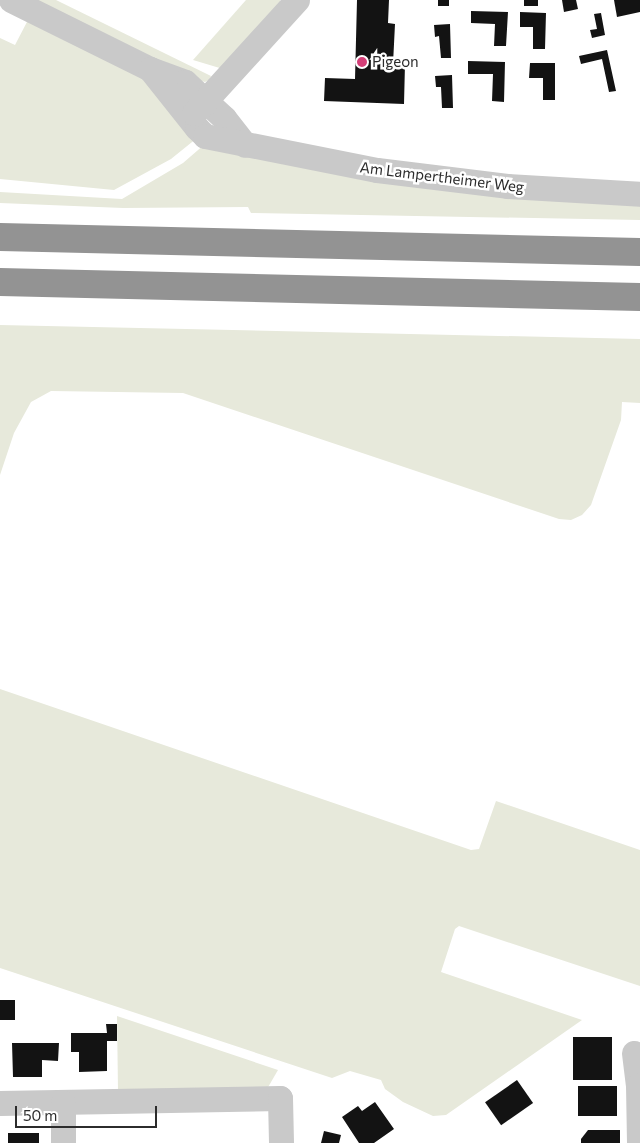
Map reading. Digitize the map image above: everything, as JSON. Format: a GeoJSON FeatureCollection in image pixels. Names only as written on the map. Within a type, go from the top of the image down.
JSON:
{"type":"FeatureCollection","features":[{"type":"Feature","properties":{"kind":"highway"},"geometry":{"type":"LineString","coordinates":[[0,238],[640,252]]}},
{"type":"Feature","properties":{"kind":"highway"},"geometry":{"type":"LineString","coordinates":[[0,282],[640,297]]}},
{"type":"Feature","properties":{"kind":"street","name":"Am Lampertheimer Weg"},"geometry":{"type":"LineString","coordinates":[[11,0],[150,69],[185,82],[224,118],[245,145]]}},
{"type":"Feature","properties":{"kind":"street"},"geometry":{"type":"LineString","coordinates":[[189,118],[297,0]]}},
{"type":"Feature","properties":{"kind":"street","name":"Am Lampertheimer Weg"},"geometry":{"type":"LineString","coordinates":[[150,69],[189,118],[206,136],[377,170],[507,186],[640,194]]}},
{"type":"Feature","properties":{"kind":"street"},"geometry":{"type":"LineString","coordinates":[[634,1053],[638,1085],[639,1143]]}},
{"type":"Feature","properties":{"kind":"street"},"geometry":{"type":"LineString","coordinates":[[0,1103],[280,1098],[281,1143]]}},
{"type":"Feature","properties":{"kind":"street"},"geometry":{"type":"LineString","coordinates":[[63,1103],[63,1143]]}},
{"type":"Feature","properties":{"kind":"shaded area"},"geometry":{"type":"Polygon","coordinates":[[[33,0],[56,0],[211,76],[205,82],[191,78],[33,0]]]}},
{"type":"Feature","properties":{"kind":"shaded area"},"geometry":{"type":"Polygon","coordinates":[[[246,0],[280,0],[280,7],[223,69],[193,60],[246,0]]]}},
{"type":"Feature","properties":{"kind":"shaded area"},"geometry":{"type":"Polygon","coordinates":[[[28,20],[138,74],[197,138],[171,159],[114,190],[0,179],[0,38],[15,45],[28,20]]]}},
{"type":"Feature","properties":{"kind":"shaded area"},"geometry":{"type":"Polygon","coordinates":[[[205,144],[640,200],[640,220],[251,213],[248,207],[123,208],[0,203],[0,192],[122,199],[183,163],[205,144]]]}},
{"type":"Feature","properties":{"kind":"shaded area"},"geometry":{"type":"Polygon","coordinates":[[[0,325],[640,339],[640,403],[622,402],[621,420],[591,505],[582,515],[571,520],[559,519],[183,393],[51,391],[31,402],[14,433],[0,475],[0,325]]]}},
{"type":"Feature","properties":{"kind":"shaded area"},"geometry":{"type":"Polygon","coordinates":[[[0,689],[471,850],[479,849],[496,801],[640,850],[640,986],[459,926],[455,929],[441,972],[582,1020],[446,1115],[433,1116],[403,1102],[385,1089],[381,1080],[350,1071],[332,1078],[0,968],[0,689]]]}},
{"type":"Feature","properties":{"kind":"shaded area"},"geometry":{"type":"Polygon","coordinates":[[[117,1016],[278,1070],[267,1089],[118,1091],[117,1016]]]}},
{"type":"Feature","properties":{"kind":"building"},"geometry":{"type":"Polygon","coordinates":[[[357,0],[389,0],[388,23],[395,24],[393,64],[405,64],[404,104],[324,101],[325,78],[355,79],[357,0]]]}},
{"type":"Feature","properties":{"kind":"building"},"geometry":{"type":"Polygon","coordinates":[[[438,0],[449,0],[449,6],[438,6],[438,0]]]}},
{"type":"Feature","properties":{"kind":"building"},"geometry":{"type":"Polygon","coordinates":[[[524,0],[538,0],[538,6],[524,6],[524,0]]]}},
{"type":"Feature","properties":{"kind":"building"},"geometry":{"type":"Polygon","coordinates":[[[562,0],[576,0],[578,9],[564,12],[562,0]]]}},
{"type":"Feature","properties":{"kind":"building"},"geometry":{"type":"Polygon","coordinates":[[[614,0],[640,0],[640,12],[617,17],[614,0]]]}},
{"type":"Feature","properties":{"kind":"building"},"geometry":{"type":"Polygon","coordinates":[[[471,11],[508,12],[506,46],[494,46],[495,24],[471,23],[471,11]]]}},
{"type":"Feature","properties":{"kind":"building"},"geometry":{"type":"Polygon","coordinates":[[[520,12],[546,13],[545,49],[533,49],[533,27],[520,27],[520,12]]]}},
{"type":"Feature","properties":{"kind":"building"},"geometry":{"type":"Polygon","coordinates":[[[601,13],[605,35],[592,38],[590,30],[597,29],[594,14],[601,13]]]}},
{"type":"Feature","properties":{"kind":"building"},"geometry":{"type":"Polygon","coordinates":[[[450,24],[451,58],[441,58],[439,36],[435,37],[434,25],[450,24]]]}},
{"type":"Feature","properties":{"kind":"building"},"geometry":{"type":"Polygon","coordinates":[[[607,50],[616,91],[609,92],[602,59],[581,64],[579,56],[607,50]]]}},
{"type":"Feature","properties":{"kind":"building"},"geometry":{"type":"Polygon","coordinates":[[[468,61],[505,62],[504,102],[492,101],[493,74],[468,74],[468,61]]]}},
{"type":"Feature","properties":{"kind":"building"},"geometry":{"type":"Polygon","coordinates":[[[530,63],[555,63],[555,100],[543,100],[543,78],[529,78],[530,63]]]}},
{"type":"Feature","properties":{"kind":"building"},"geometry":{"type":"Polygon","coordinates":[[[452,75],[453,108],[442,108],[441,87],[436,87],[435,76],[452,75]]]}},
{"type":"Feature","properties":{"kind":"building"},"geometry":{"type":"Polygon","coordinates":[[[0,1000],[15,1000],[15,1020],[0,1020],[0,1000]]]}},
{"type":"Feature","properties":{"kind":"building"},"geometry":{"type":"Polygon","coordinates":[[[106,1024],[117,1024],[117,1041],[107,1041],[107,1071],[79,1072],[79,1052],[71,1052],[71,1033],[107,1033],[106,1024]]]}},
{"type":"Feature","properties":{"kind":"building"},"geometry":{"type":"Polygon","coordinates":[[[573,1037],[612,1037],[612,1080],[573,1080],[573,1037]]]}},
{"type":"Feature","properties":{"kind":"building"},"geometry":{"type":"Polygon","coordinates":[[[12,1043],[59,1043],[58,1061],[42,1060],[42,1077],[13,1077],[12,1043]]]}},
{"type":"Feature","properties":{"kind":"building"},"geometry":{"type":"Polygon","coordinates":[[[517,1080],[533,1103],[501,1125],[485,1102],[517,1080]]]}},
{"type":"Feature","properties":{"kind":"building"},"geometry":{"type":"Polygon","coordinates":[[[578,1086],[617,1086],[617,1116],[578,1116],[578,1086]]]}},
{"type":"Feature","properties":{"kind":"building"},"geometry":{"type":"Polygon","coordinates":[[[375,1102],[394,1129],[374,1143],[359,1143],[342,1117],[358,1106],[362,1111],[375,1102]]]}},
{"type":"Feature","properties":{"kind":"building"},"geometry":{"type":"Polygon","coordinates":[[[588,1130],[620,1130],[620,1143],[581,1143],[581,1139],[588,1130]]]}},
{"type":"Feature","properties":{"kind":"building"},"geometry":{"type":"Polygon","coordinates":[[[324,1131],[341,1135],[339,1143],[321,1143],[324,1131]]]}},
{"type":"Feature","properties":{"kind":"building"},"geometry":{"type":"Polygon","coordinates":[[[8,1133],[39,1133],[39,1143],[8,1143],[8,1133]]]}},
{"type":"Feature","properties":{"kind":"place","name":"Pigeon"},"geometry":{"type":"Point","coordinates":[362,62]}}]}
